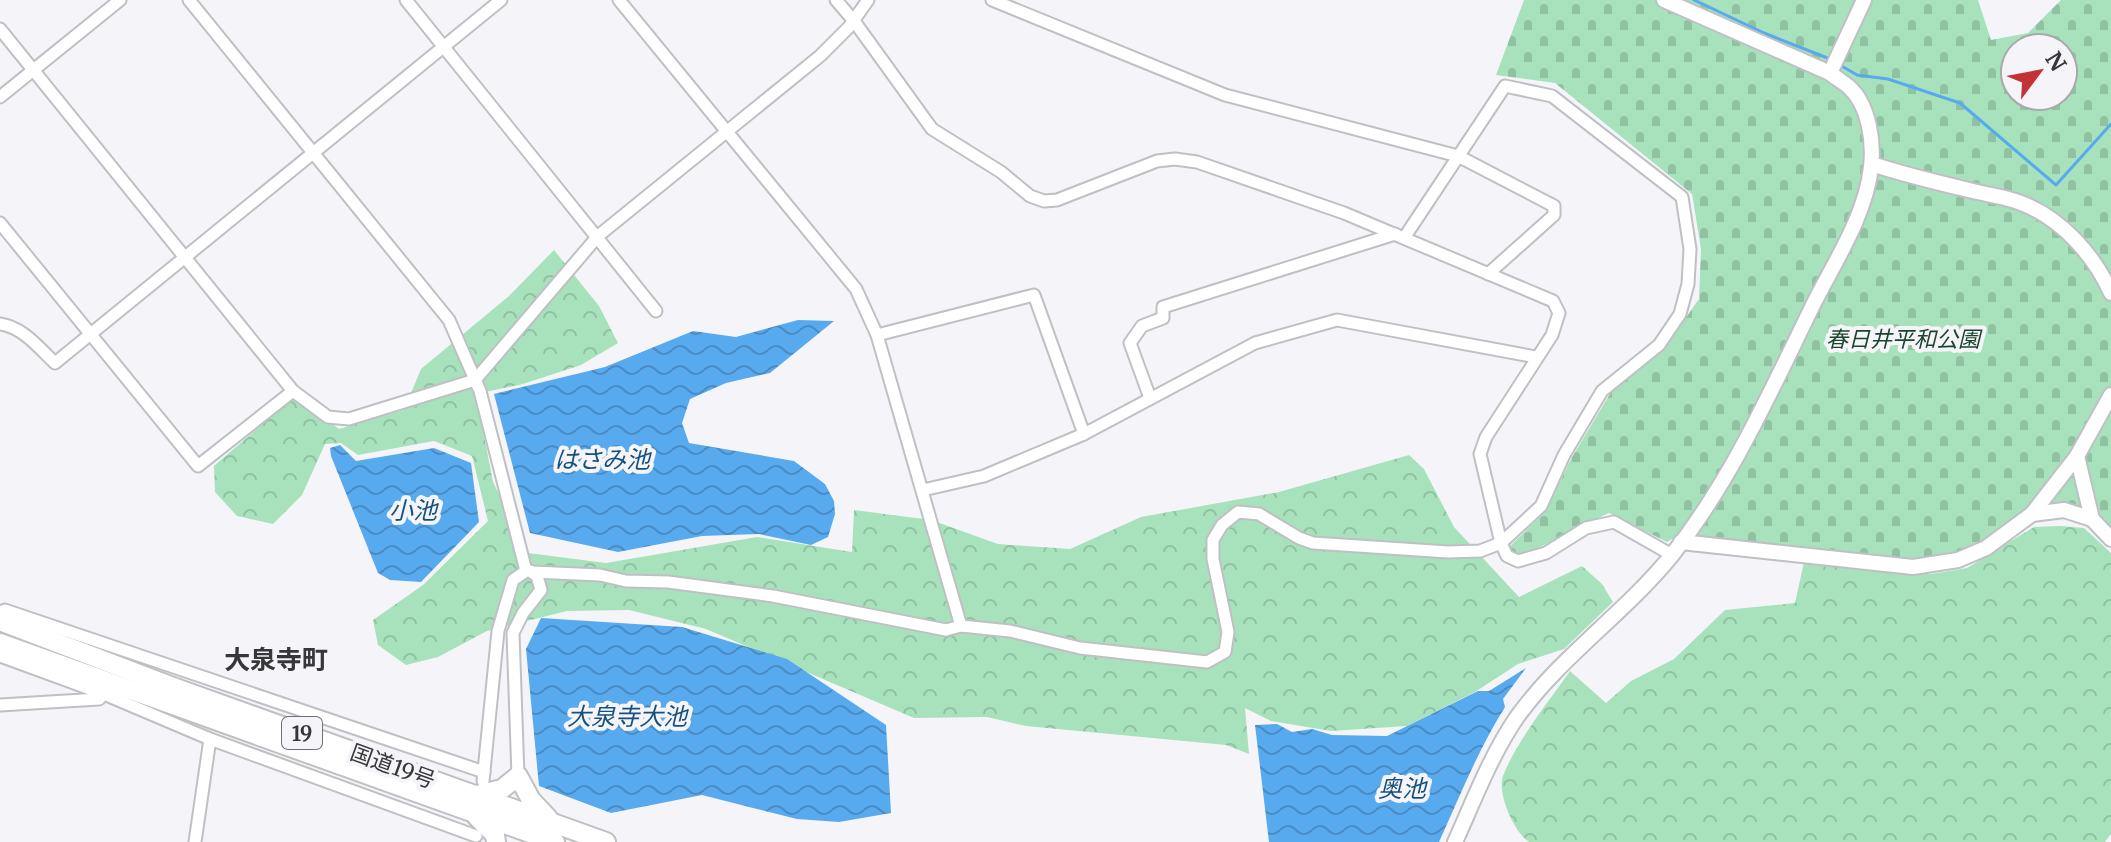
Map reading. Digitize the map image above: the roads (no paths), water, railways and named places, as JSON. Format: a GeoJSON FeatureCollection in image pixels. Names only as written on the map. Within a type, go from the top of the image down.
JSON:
{"type":"FeatureCollection","features":[{"type":"Feature","properties":{"kind":"highway","name":"国道19号"},"geometry":{"type":"LineString","coordinates":[[0,621],[261,728],[547,836],[606,842]]}},
{"type":"Feature","properties":{"kind":"highway","name":"国道19号"},"geometry":{"type":"LineString","coordinates":[[0,643],[261,728]]}},
{"type":"Feature","properties":{"kind":"highway"},"geometry":{"type":"LineString","coordinates":[[496,842],[495,835],[478,810],[518,776],[547,836]]}},
{"type":"Feature","properties":{"kind":"street"},"geometry":{"type":"LineString","coordinates":[[0,97],[120,0]]}},
{"type":"Feature","properties":{"kind":"street"},"geometry":{"type":"LineString","coordinates":[[189,0],[449,320],[480,391],[529,571],[540,582],[541,590],[523,613],[513,633],[518,776]]}},
{"type":"Feature","properties":{"kind":"street"},"geometry":{"type":"LineString","coordinates":[[406,0],[656,311]]}},
{"type":"Feature","properties":{"kind":"street"},"geometry":{"type":"LineString","coordinates":[[0,324],[24,334],[55,363],[501,0]]}},
{"type":"Feature","properties":{"kind":"street"},"geometry":{"type":"LineString","coordinates":[[619,0],[856,289],[877,335],[961,626]]}},
{"type":"Feature","properties":{"kind":"street"},"geometry":{"type":"LineString","coordinates":[[836,0],[932,129],[1009,177],[1030,196],[1044,201],[1057,200],[1157,161],[1175,159],[1197,162],[1344,213],[1553,301],[1559,313],[1557,323],[1486,437],[1480,454],[1501,543],[1507,556],[1518,561],[1546,553],[1586,528],[1614,522],[1672,555]]}},
{"type":"Feature","properties":{"kind":"street"},"geometry":{"type":"LineString","coordinates":[[0,29],[293,391],[328,417],[349,419],[475,380],[598,236],[820,56],[854,21],[868,0]]}},
{"type":"Feature","properties":{"kind":"street"},"geometry":{"type":"LineString","coordinates":[[992,0],[1225,95],[1458,156],[1554,206],[1554,215],[1488,274]]}},
{"type":"Feature","properties":{"kind":"street"},"geometry":{"type":"LineString","coordinates":[[1455,842],[1497,751],[1516,719],[1539,689],[1640,591],[1672,555],[1725,479],[1859,211],[1869,182],[1872,164],[1868,124],[1852,89],[1830,73],[1664,0]]}},
{"type":"Feature","properties":{"kind":"street"},"geometry":{"type":"LineString","coordinates":[[1830,73],[1864,0]]}},
{"type":"Feature","properties":{"kind":"street"},"geometry":{"type":"LineString","coordinates":[[478,810],[498,631],[513,580],[529,571],[683,584],[787,598],[946,630],[961,626],[1010,631],[1080,648],[1207,662],[1225,652],[1228,632],[1213,559],[1213,540],[1222,525],[1238,512],[1259,514],[1313,543],[1448,552],[1480,551],[1501,543],[1541,506],[1564,455],[1602,391],[1659,345],[1680,314],[1688,284],[1690,249],[1682,197],[1552,96],[1505,86],[1399,236],[1163,307],[1163,318],[1142,326],[1130,343],[1150,398]]}},
{"type":"Feature","properties":{"kind":"street"},"geometry":{"type":"LineString","coordinates":[[1872,164],[1906,176],[2020,202],[2041,213],[2083,250],[2096,265],[2111,293]]}},
{"type":"Feature","properties":{"kind":"street"},"geometry":{"type":"LineString","coordinates":[[0,223],[198,466],[293,391]]}},
{"type":"Feature","properties":{"kind":"street"},"geometry":{"type":"LineString","coordinates":[[877,335],[1034,295],[1084,434]]}},
{"type":"Feature","properties":{"kind":"street"},"geometry":{"type":"LineString","coordinates":[[923,490],[984,476],[1084,434],[1255,343],[1337,320],[1536,357]]}},
{"type":"Feature","properties":{"kind":"street"},"geometry":{"type":"LineString","coordinates":[[1681,542],[1913,567],[1948,562],[1973,554],[2007,534],[2032,514],[2077,456],[2111,395]]}},
{"type":"Feature","properties":{"kind":"street"},"geometry":{"type":"LineString","coordinates":[[2077,456],[2092,519]]}},
{"type":"Feature","properties":{"kind":"street"},"geometry":{"type":"LineString","coordinates":[[2032,514],[2064,510],[2092,519],[2111,539]]}},
{"type":"Feature","properties":{"kind":"street"},"geometry":{"type":"LineString","coordinates":[[0,612],[5,610],[271,701],[478,810]]}},
{"type":"Feature","properties":{"kind":"street"},"geometry":{"type":"LineString","coordinates":[[0,656],[104,694],[251,754],[478,810]]}},
{"type":"Feature","properties":{"kind":"street"},"geometry":{"type":"LineString","coordinates":[[0,705],[99,699],[104,694]]}},
{"type":"Feature","properties":{"kind":"street"},"geometry":{"type":"LineString","coordinates":[[251,754],[271,701]]}},
{"type":"Feature","properties":{"kind":"street"},"geometry":{"type":"LineString","coordinates":[[195,842],[210,739]]}},
{"type":"Feature","properties":{"kind":"water","name":"はさみ池"},"geometry":{"type":"Polygon","coordinates":[[[798,320],[834,321],[770,373],[726,383],[690,399],[682,423],[689,443],[794,461],[825,484],[834,501],[835,514],[828,537],[811,545],[759,534],[702,536],[618,552],[530,533],[494,394],[605,367],[693,331],[736,337],[798,320]]]}},
{"type":"Feature","properties":{"kind":"water","name":"小池"},"geometry":{"type":"Polygon","coordinates":[[[340,445],[356,461],[434,448],[471,463],[479,522],[421,582],[390,580],[378,573],[331,456],[330,448],[340,445]]]}},
{"type":"Feature","properties":{"kind":"water","name":"大泉寺大池"},"geometry":{"type":"Polygon","coordinates":[[[541,618],[682,627],[787,659],[886,725],[891,813],[839,822],[797,819],[702,795],[611,813],[539,786],[526,649],[541,618]]]}},
{"type":"Feature","properties":{"kind":"water","name":"奥池"},"geometry":{"type":"Polygon","coordinates":[[[1526,668],[1503,699],[1505,707],[1478,756],[1439,842],[1269,842],[1255,725],[1277,724],[1292,732],[1312,729],[1332,735],[1387,736],[1478,691],[1489,691],[1526,668]]]}},
{"type":"Feature","properties":{"kind":"waterway"},"geometry":{"type":"LineString","coordinates":[[1694,0],[1764,33],[1830,59]]}},
{"type":"Feature","properties":{"kind":"waterway"},"geometry":{"type":"LineString","coordinates":[[1840,65],[1857,75],[1888,79],[1960,103],[2056,185],[2111,124]]}},
{"type":"Feature","properties":{"kind":"district","name":"大泉寺町"},"geometry":{"type":"Point","coordinates":[276,659]}},
{"type":"Feature","properties":{"kind":"park label","name":"春日井平和公園"},"geometry":{"type":"Point","coordinates":[1903,339]}}]}
